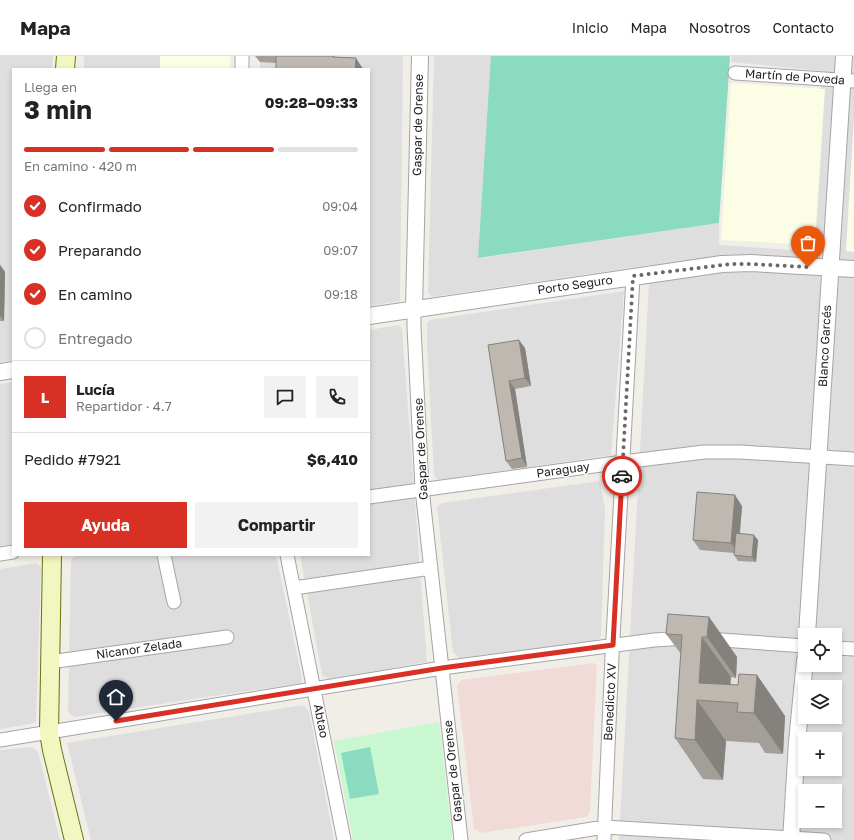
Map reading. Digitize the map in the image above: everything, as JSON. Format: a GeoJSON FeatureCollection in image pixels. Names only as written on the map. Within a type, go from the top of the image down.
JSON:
{"type":"FeatureCollection","features":[{"type":"Feature","properties":{"kind":"main road"},"geometry":{"type":"LineString","coordinates":[[66,56],[66,68]]}},
{"type":"Feature","properties":{"kind":"main road"},"geometry":{"type":"LineString","coordinates":[[52,556],[48,732],[74,840]]}},
{"type":"Feature","properties":{"kind":"street"},"geometry":{"type":"LineString","coordinates":[[242,56],[242,68]]}},
{"type":"Feature","properties":{"kind":"street","name":"Gaspar de Orense"},"geometry":{"type":"LineString","coordinates":[[420,56],[414,328],[422,490],[460,840]]}},
{"type":"Feature","properties":{"kind":"street","name":"Blanco Garcés"},"geometry":{"type":"LineString","coordinates":[[807,628],[830,268],[848,81],[844,56]]}},
{"type":"Feature","properties":{"kind":"street","name":"Martín de Poveda"},"geometry":{"type":"LineString","coordinates":[[735,73],[848,81]]}},
{"type":"Feature","properties":{"kind":"street","name":"Porto Seguro"},"geometry":{"type":"LineString","coordinates":[[370,316],[633,276],[731,264],[854,269]]}},
{"type":"Feature","properties":{"kind":"street","name":"Benedicto XV"},"geometry":{"type":"LineString","coordinates":[[604,834],[633,276]]}},
{"type":"Feature","properties":{"kind":"street"},"geometry":{"type":"LineString","coordinates":[[0,372],[12,370]]}},
{"type":"Feature","properties":{"kind":"street","name":"Paraguay"},"geometry":{"type":"LineString","coordinates":[[370,497],[688,454],[722,452],[854,459]]}},
{"type":"Feature","properties":{"kind":"street"},"geometry":{"type":"LineString","coordinates":[[0,554],[12,552]]}},
{"type":"Feature","properties":{"kind":"street"},"geometry":{"type":"LineString","coordinates":[[164,556],[174,602]]}},
{"type":"Feature","properties":{"kind":"street","name":"Abtao"},"geometry":{"type":"LineString","coordinates":[[287,556],[344,840]]}},
{"type":"Feature","properties":{"kind":"street"},"geometry":{"type":"LineString","coordinates":[[294,588],[431,568]]}},
{"type":"Feature","properties":{"kind":"street","name":"Nicanor Zelada"},"geometry":{"type":"LineString","coordinates":[[50,662],[227,637]]}},
{"type":"Feature","properties":{"kind":"street"},"geometry":{"type":"LineString","coordinates":[[0,740],[442,668],[664,638],[798,646]]}},
{"type":"Feature","properties":{"kind":"street"},"geometry":{"type":"LineString","coordinates":[[842,648],[854,649]]}},
{"type":"Feature","properties":{"kind":"street"},"geometry":{"type":"LineString","coordinates":[[791,839],[797,742],[804,672]]}},
{"type":"Feature","properties":{"kind":"street"},"geometry":{"type":"LineString","coordinates":[[526,840],[604,834],[824,840]]}},
{"type":"Feature","properties":{"kind":"shaded area"},"geometry":{"type":"Polygon","coordinates":[[[0,56],[53,56],[52,68],[12,68],[12,360],[0,362],[0,56]]]}},
{"type":"Feature","properties":{"kind":"shaded area"},"geometry":{"type":"Polygon","coordinates":[[[84,56],[228,56],[228,68],[84,68],[84,56]]]}},
{"type":"Feature","properties":{"kind":"shaded area"},"geometry":{"type":"Polygon","coordinates":[[[160,56],[230,56],[230,68],[160,68],[160,56]]]}},
{"type":"Feature","properties":{"kind":"shaded area"},"geometry":{"type":"Polygon","coordinates":[[[260,56],[403,56],[400,301],[370,306],[370,68],[260,68],[260,56]]]}},
{"type":"Feature","properties":{"kind":"shaded area"},"geometry":{"type":"Polygon","coordinates":[[[434,56],[492,56],[482,258],[719,223],[719,245],[809,251],[822,71],[731,62],[732,56],[854,56],[854,840],[619,840],[650,265],[432,297],[428,293],[434,56]]]}},
{"type":"Feature","properties":{"kind":"shaded area"},"geometry":{"type":"Polygon","coordinates":[[[731,83],[825,89],[815,245],[721,240],[731,83]]]}},
{"type":"Feature","properties":{"kind":"shaded area"},"geometry":{"type":"Polygon","coordinates":[[[854,118],[854,252],[846,251],[854,118]]]}},
{"type":"Feature","properties":{"kind":"shaded area"},"geometry":{"type":"Polygon","coordinates":[[[624,291],[611,455],[438,480],[434,475],[427,344],[427,324],[430,320],[624,291]]]}},
{"type":"Feature","properties":{"kind":"shaded area"},"geometry":{"type":"Polygon","coordinates":[[[399,325],[402,329],[427,662],[329,679],[322,675],[300,556],[370,556],[370,330],[399,325]]]}},
{"type":"Feature","properties":{"kind":"shaded area"},"geometry":{"type":"Polygon","coordinates":[[[12,382],[12,544],[0,546],[0,384],[12,382]]]}},
{"type":"Feature","properties":{"kind":"shaded area"},"geometry":{"type":"Polygon","coordinates":[[[600,481],[605,509],[601,636],[596,641],[460,658],[453,652],[437,507],[442,503],[600,481]]]}},
{"type":"Feature","properties":{"kind":"shaded area"},"geometry":{"type":"Polygon","coordinates":[[[76,556],[276,556],[302,678],[301,683],[74,717],[68,712],[71,559],[76,556]]]}},
{"type":"Feature","properties":{"kind":"shaded area"},"geometry":{"type":"Polygon","coordinates":[[[37,563],[41,567],[36,723],[0,729],[0,569],[37,563]]]}},
{"type":"Feature","properties":{"kind":"shaded area"},"geometry":{"type":"Polygon","coordinates":[[[594,663],[597,665],[590,812],[586,817],[481,833],[474,829],[457,686],[462,680],[594,663]]]}},
{"type":"Feature","properties":{"kind":"shaded area"},"geometry":{"type":"Polygon","coordinates":[[[303,705],[309,711],[334,840],[91,840],[67,743],[303,705]]]}},
{"type":"Feature","properties":{"kind":"shaded area"},"geometry":{"type":"Polygon","coordinates":[[[32,747],[38,752],[60,840],[0,840],[0,750],[32,747]]]}},
{"type":"Feature","properties":{"kind":"green space"},"geometry":{"type":"Polygon","coordinates":[[[491,56],[730,56],[719,223],[478,258],[491,56]]]}},
{"type":"Feature","properties":{"kind":"green space"},"geometry":{"type":"Polygon","coordinates":[[[439,722],[452,835],[451,840],[353,840],[334,741],[439,722]]]}},
{"type":"Feature","properties":{"kind":"green space"},"geometry":{"type":"Polygon","coordinates":[[[370,747],[379,794],[350,799],[341,753],[370,747]]]}},
{"type":"Feature","properties":{"kind":"building"},"geometry":{"type":"Polygon","coordinates":[[[276,56],[333,56],[356,58],[355,68],[276,68],[276,56]]]}},
{"type":"Feature","properties":{"kind":"building"},"geometry":{"type":"Polygon","coordinates":[[[519,340],[525,378],[509,381],[522,458],[506,461],[488,345],[519,340]]]}},
{"type":"Feature","properties":{"kind":"building"},"geometry":{"type":"Polygon","coordinates":[[[697,492],[735,495],[731,543],[693,540],[697,492]]]}},
{"type":"Feature","properties":{"kind":"building"},"geometry":{"type":"Polygon","coordinates":[[[736,533],[754,535],[752,557],[734,555],[736,533]]]}},
{"type":"Feature","properties":{"kind":"building"},"geometry":{"type":"Polygon","coordinates":[[[668,614],[709,617],[707,637],[702,637],[699,683],[738,685],[739,674],[757,675],[754,713],[737,712],[738,703],[697,700],[695,740],[675,738],[682,635],[666,634],[668,614]]]}},
{"type":"Feature","properties":{"kind":"way so far"},"geometry":{"type":"LineString","coordinates":[[622,476],[633,276],[731,264],[808,267]]}},
{"type":"Feature","properties":{"kind":"route"},"geometry":{"type":"LineString","coordinates":[[116,721],[442,668],[613,645],[622,476]]}}]}
